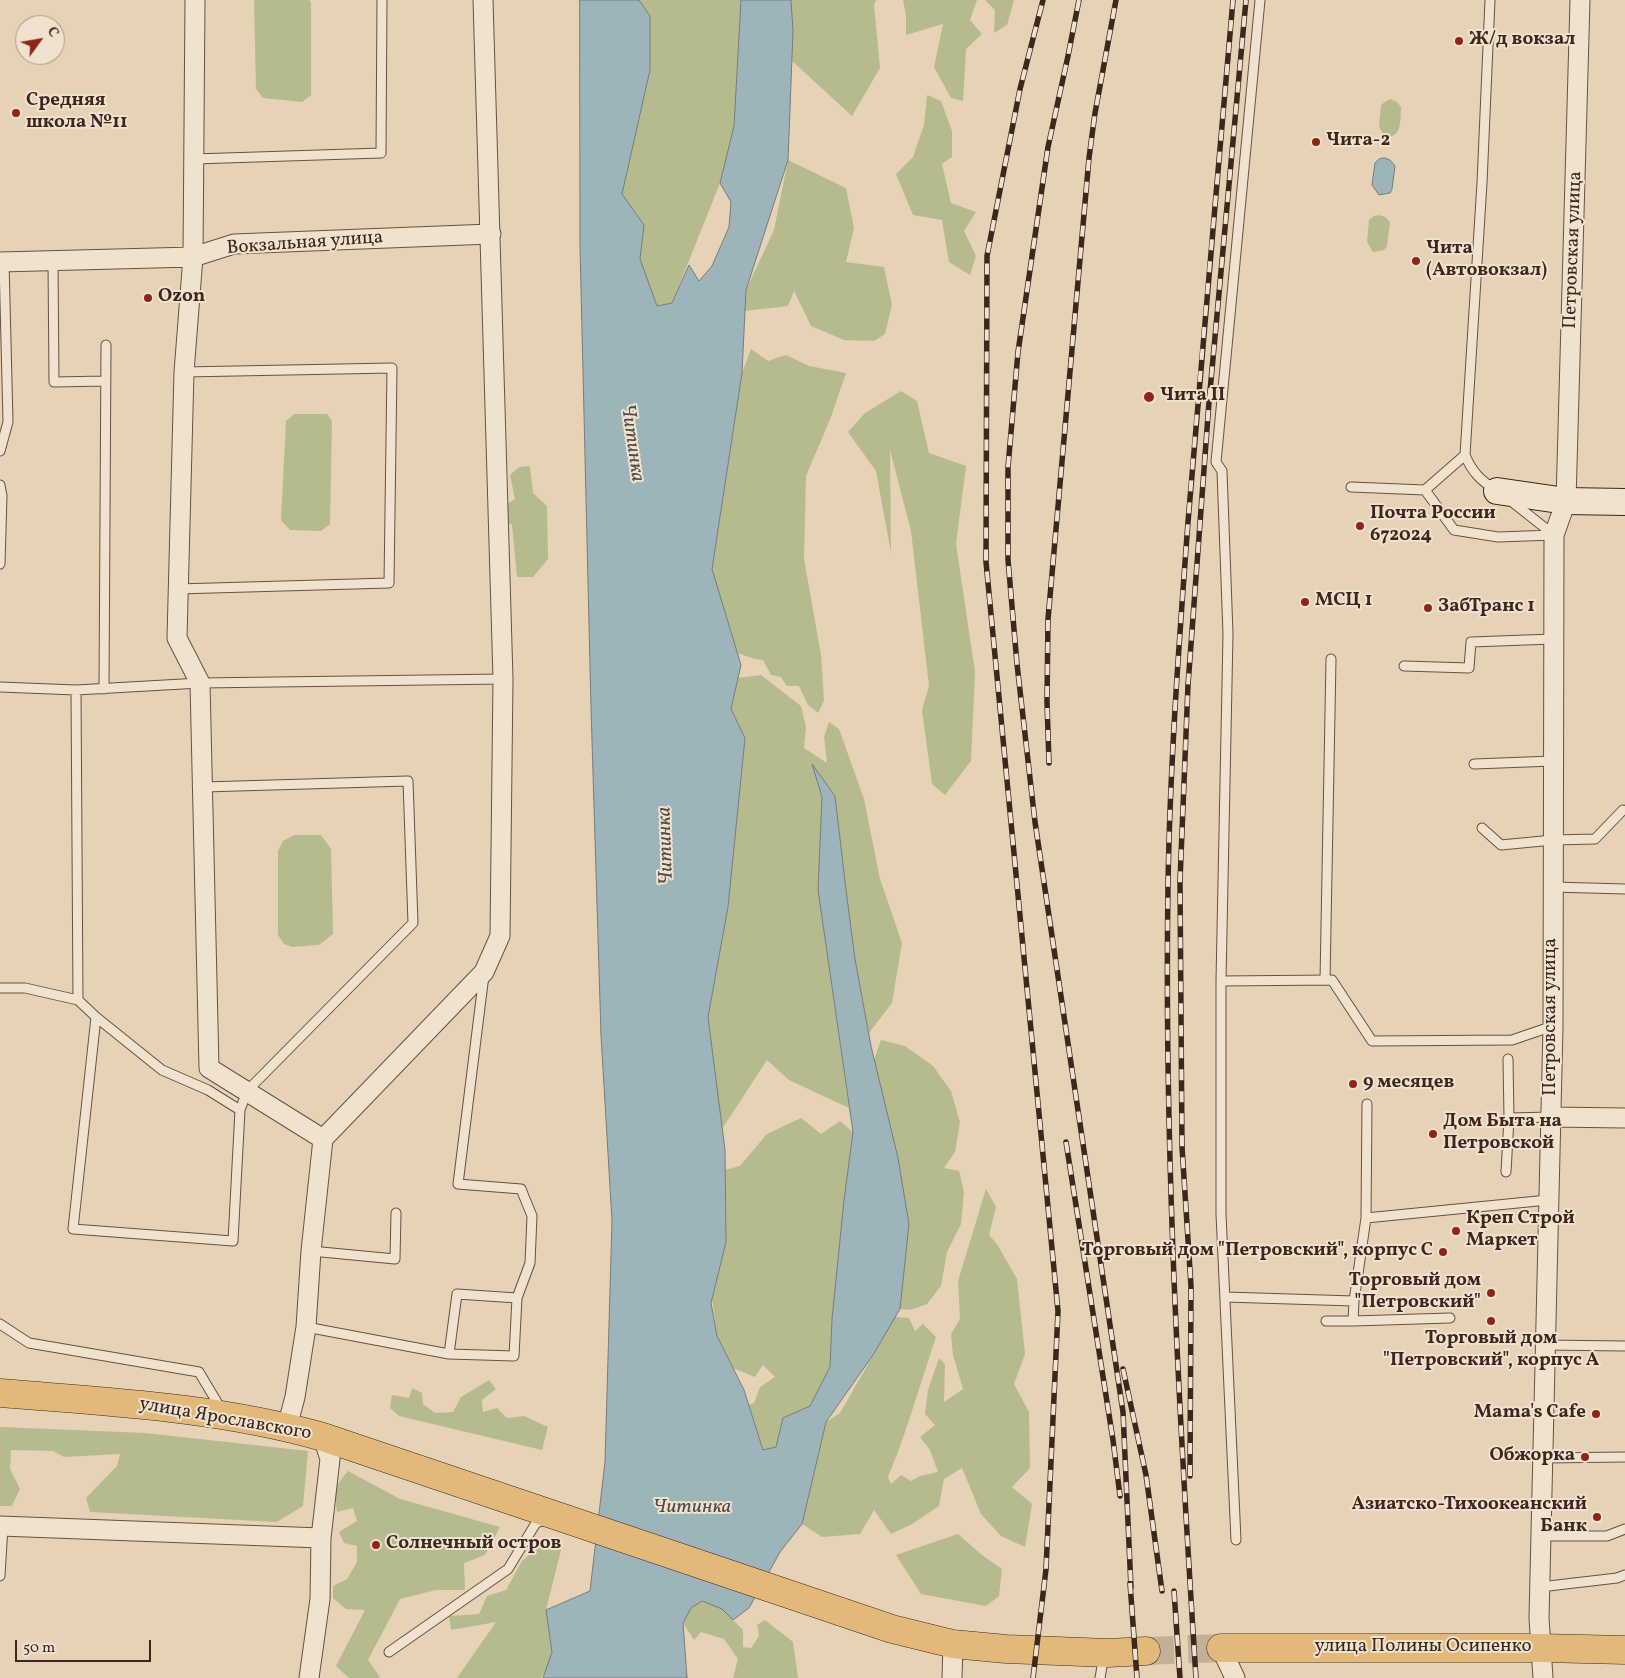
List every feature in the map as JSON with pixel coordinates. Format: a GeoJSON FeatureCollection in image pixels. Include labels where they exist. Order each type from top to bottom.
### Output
{"type":"FeatureCollection","features":[{"type":"Feature","properties":{"kind":"main road","name":"улица Ярославского"},"geometry":{"type":"LineString","coordinates":[[0,1393],[160,1406],[287,1427],[323,1437],[892,1629],[953,1644],[1006,1649],[1104,1666],[1146,1652]]}},
{"type":"Feature","properties":{"kind":"main road","name":"улица Полины Осипенко"},"geometry":{"type":"LineString","coordinates":[[1220,1648],[1542,1648],[1625,1650]]}},
{"type":"Feature","properties":{"kind":"street"},"geometry":{"type":"LineString","coordinates":[[195,0],[193,257],[184,372],[176,638],[200,683],[204,787],[209,1068],[323,1139]]}},
{"type":"Feature","properties":{"kind":"street"},"geometry":{"type":"LineString","coordinates":[[287,1427],[295,1397],[306,1327],[311,1251],[323,1139],[484,972],[500,936],[503,679],[483,0]]}},
{"type":"Feature","properties":{"kind":"street","name":"Петровская улица"},"geometry":{"type":"LineString","coordinates":[[1543,1678],[1539,1618],[1553,1026],[1554,535],[1566,501],[1580,0]]}},
{"type":"Feature","properties":{"kind":"street","name":"Вокзальная улица"},"geometry":{"type":"LineString","coordinates":[[2,262],[193,257],[234,244],[491,234]]}},
{"type":"Feature","properties":{"kind":"street"},"geometry":{"type":"LineString","coordinates":[[1497,490],[1566,501],[1625,502]]}},
{"type":"Feature","properties":{"kind":"street"},"geometry":{"type":"LineString","coordinates":[[1551,1117],[1625,1118]]}},
{"type":"Feature","properties":{"kind":"street"},"geometry":{"type":"LineString","coordinates":[[309,1678],[320,1599],[321,1538],[330,1459],[323,1437]]}},
{"type":"Feature","properties":{"kind":"street"},"geometry":{"type":"LineString","coordinates":[[2,1526],[321,1538]]}},
{"type":"Feature","properties":{"kind":"street"},"geometry":{"type":"LineString","coordinates":[[952,1678],[953,1644]]}},
{"type":"Feature","properties":{"kind":"street"},"geometry":{"type":"LineString","coordinates":[[1220,1648],[1235,1678]]}},
{"type":"Feature","properties":{"kind":"lane"},"geometry":{"type":"LineString","coordinates":[[194,159],[381,153],[382,0]]}},
{"type":"Feature","properties":{"kind":"lane"},"geometry":{"type":"LineString","coordinates":[[1236,1540],[1221,1214],[1220,981],[1228,634],[1222,471],[1216,462],[1260,0]]}},
{"type":"Feature","properties":{"kind":"lane"},"geometry":{"type":"LineString","coordinates":[[1490,0],[1481,202],[1465,455],[1471,470],[1483,483],[1497,490],[1554,535]]}},
{"type":"Feature","properties":{"kind":"lane"},"geometry":{"type":"LineString","coordinates":[[53,261],[54,382],[106,380]]}},
{"type":"Feature","properties":{"kind":"lane"},"geometry":{"type":"LineString","coordinates":[[0,451],[8,422],[2,262]]}},
{"type":"Feature","properties":{"kind":"lane"},"geometry":{"type":"LineString","coordinates":[[104,689],[106,344]]}},
{"type":"Feature","properties":{"kind":"lane"},"geometry":{"type":"LineString","coordinates":[[177,589],[388,583],[392,368],[184,372]]}},
{"type":"Feature","properties":{"kind":"lane"},"geometry":{"type":"LineString","coordinates":[[1351,487],[1425,490],[1465,455]]}},
{"type":"Feature","properties":{"kind":"lane"},"geometry":{"type":"LineString","coordinates":[[0,485],[2,496],[0,564]]}},
{"type":"Feature","properties":{"kind":"lane"},"geometry":{"type":"LineString","coordinates":[[1425,490],[1454,530],[1498,537],[1554,535]]}},
{"type":"Feature","properties":{"kind":"lane"},"geometry":{"type":"LineString","coordinates":[[1404,666],[1469,668],[1471,642],[1553,639]]}},
{"type":"Feature","properties":{"kind":"lane"},"geometry":{"type":"LineString","coordinates":[[1325,980],[1330,659]]}},
{"type":"Feature","properties":{"kind":"lane"},"geometry":{"type":"LineString","coordinates":[[0,687],[76,690],[200,683],[503,679]]}},
{"type":"Feature","properties":{"kind":"lane"},"geometry":{"type":"LineString","coordinates":[[76,690],[78,1000]]}},
{"type":"Feature","properties":{"kind":"lane"},"geometry":{"type":"LineString","coordinates":[[1474,764],[1553,761]]}},
{"type":"Feature","properties":{"kind":"lane"},"geometry":{"type":"LineString","coordinates":[[96,1017],[73,1229],[234,1241],[240,1110],[247,1091],[413,923],[408,781],[204,787]]}},
{"type":"Feature","properties":{"kind":"lane"},"geometry":{"type":"LineString","coordinates":[[1482,828],[1501,845],[1553,840],[1595,839],[1623,810]]}},
{"type":"Feature","properties":{"kind":"lane"},"geometry":{"type":"LineString","coordinates":[[1553,887],[1625,889]]}},
{"type":"Feature","properties":{"kind":"lane"},"geometry":{"type":"LineString","coordinates":[[306,1327],[449,1354],[514,1356],[517,1298],[530,1263],[532,1216],[521,1189],[458,1184],[484,972]]}},
{"type":"Feature","properties":{"kind":"lane"},"geometry":{"type":"LineString","coordinates":[[1220,981],[1332,980],[1372,1041],[1512,1040],[1553,1026]]}},
{"type":"Feature","properties":{"kind":"lane"},"geometry":{"type":"LineString","coordinates":[[0,988],[25,988],[78,1000],[96,1017],[162,1070],[208,1090],[240,1110]]}},
{"type":"Feature","properties":{"kind":"lane"},"geometry":{"type":"LineString","coordinates":[[1506,1172],[1509,1118],[1508,1059]]}},
{"type":"Feature","properties":{"kind":"lane"},"geometry":{"type":"LineString","coordinates":[[1353,1321],[1366,1218],[1367,1104]]}},
{"type":"Feature","properties":{"kind":"lane"},"geometry":{"type":"LineString","coordinates":[[1509,1118],[1551,1117]]}},
{"type":"Feature","properties":{"kind":"lane"},"geometry":{"type":"LineString","coordinates":[[1366,1218],[1548,1200]]}},
{"type":"Feature","properties":{"kind":"lane"},"geometry":{"type":"LineString","coordinates":[[311,1251],[395,1259],[396,1213]]}},
{"type":"Feature","properties":{"kind":"lane"},"geometry":{"type":"LineString","coordinates":[[449,1354],[457,1294],[517,1298]]}},
{"type":"Feature","properties":{"kind":"lane"},"geometry":{"type":"LineString","coordinates":[[1225,1297],[1354,1302]]}},
{"type":"Feature","properties":{"kind":"lane"},"geometry":{"type":"LineString","coordinates":[[1326,1321],[1450,1318]]}},
{"type":"Feature","properties":{"kind":"lane"},"geometry":{"type":"LineString","coordinates":[[0,1324],[29,1343],[199,1372],[224,1416]]}},
{"type":"Feature","properties":{"kind":"lane"},"geometry":{"type":"LineString","coordinates":[[1545,1345],[1625,1346]]}},
{"type":"Feature","properties":{"kind":"lane"},"geometry":{"type":"LineString","coordinates":[[1542,1458],[1625,1457]]}},
{"type":"Feature","properties":{"kind":"lane"},"geometry":{"type":"LineString","coordinates":[[389,1652],[508,1569],[536,1523],[557,1516]]}},
{"type":"Feature","properties":{"kind":"lane"},"geometry":{"type":"LineString","coordinates":[[0,1576],[2,1526]]}},
{"type":"Feature","properties":{"kind":"lane"},"geometry":{"type":"LineString","coordinates":[[1541,1536],[1607,1536],[1625,1530]]}},
{"type":"Feature","properties":{"kind":"lane"},"geometry":{"type":"LineString","coordinates":[[1540,1587],[1617,1578],[1625,1575]]}},
{"type":"Feature","properties":{"kind":"green space"},"geometry":{"type":"Polygon","coordinates":[[[254,0],[309,0],[311,2],[311,95],[302,102],[263,98],[256,89],[254,0]]]}},
{"type":"Feature","properties":{"kind":"green space"},"geometry":{"type":"Polygon","coordinates":[[[639,0],[741,0],[734,126],[720,183],[672,303],[657,306],[640,259],[644,225],[622,194],[650,70],[650,16],[639,0]]]}},
{"type":"Feature","properties":{"kind":"green space"},"geometry":{"type":"Polygon","coordinates":[[[791,0],[876,0],[874,5],[880,68],[852,116],[792,61],[791,0]]]}},
{"type":"Feature","properties":{"kind":"green space"},"geometry":{"type":"Polygon","coordinates":[[[903,0],[977,0],[970,20],[982,34],[966,49],[963,101],[951,98],[934,67],[943,24],[906,35],[906,15],[903,0]]]}},
{"type":"Feature","properties":{"kind":"green space"},"geometry":{"type":"Polygon","coordinates":[[[985,0],[1014,0],[1007,25],[994,33],[995,10],[985,0]]]}},
{"type":"Feature","properties":{"kind":"green space"},"geometry":{"type":"Polygon","coordinates":[[[927,95],[941,101],[952,131],[952,157],[942,164],[951,203],[976,212],[964,231],[976,256],[970,275],[949,262],[942,220],[913,215],[896,174],[913,157],[924,125],[927,95]]]}},
{"type":"Feature","properties":{"kind":"green space"},"geometry":{"type":"Polygon","coordinates":[[[1391,99],[1401,107],[1400,122],[1395,135],[1385,137],[1379,127],[1381,105],[1391,99]]]}},
{"type":"Feature","properties":{"kind":"green space"},"geometry":{"type":"Polygon","coordinates":[[[788,160],[846,188],[854,228],[846,262],[884,267],[892,305],[885,334],[874,341],[844,340],[811,326],[794,291],[788,306],[745,311],[746,290],[774,230],[788,160]]]}},
{"type":"Feature","properties":{"kind":"green space"},"geometry":{"type":"Polygon","coordinates":[[[1379,215],[1385,217],[1390,222],[1387,246],[1384,250],[1373,252],[1367,242],[1369,220],[1379,215]]]}},
{"type":"Feature","properties":{"kind":"green space"},"geometry":{"type":"Polygon","coordinates":[[[751,349],[768,361],[786,355],[809,366],[846,373],[831,417],[806,476],[804,559],[821,655],[824,701],[818,713],[808,705],[799,686],[787,686],[781,677],[771,675],[763,660],[737,653],[712,569],[742,373],[751,349]]]}},
{"type":"Feature","properties":{"kind":"green space"},"geometry":{"type":"Polygon","coordinates":[[[901,391],[917,401],[929,453],[966,466],[956,544],[975,672],[971,761],[945,795],[932,784],[922,710],[929,686],[911,531],[890,450],[891,553],[876,471],[848,432],[865,413],[901,391]]]}},
{"type":"Feature","properties":{"kind":"green space"},"geometry":{"type":"Polygon","coordinates":[[[294,414],[327,414],[332,421],[330,524],[321,531],[290,530],[281,520],[286,421],[294,414]]]}},
{"type":"Feature","properties":{"kind":"green space"},"geometry":{"type":"Polygon","coordinates":[[[530,466],[533,493],[547,506],[548,559],[533,577],[517,577],[512,525],[505,520],[505,505],[515,499],[510,475],[519,467],[530,466]]]}},
{"type":"Feature","properties":{"kind":"green space"},"geometry":{"type":"Polygon","coordinates":[[[761,675],[801,706],[806,727],[804,748],[827,763],[824,737],[829,722],[839,729],[864,799],[880,879],[902,943],[892,1003],[869,1033],[855,959],[835,796],[813,767],[822,797],[818,890],[849,1108],[789,1080],[767,1060],[722,1129],[708,1017],[728,907],[745,738],[731,709],[738,678],[761,675]]]}},
{"type":"Feature","properties":{"kind":"green space"},"geometry":{"type":"Polygon","coordinates":[[[294,835],[321,835],[331,849],[333,934],[319,945],[292,947],[284,944],[278,935],[278,851],[283,841],[294,835]]]}},
{"type":"Feature","properties":{"kind":"green space"},"geometry":{"type":"Polygon","coordinates":[[[881,1040],[905,1046],[933,1066],[951,1091],[960,1122],[955,1152],[944,1168],[959,1171],[964,1192],[961,1224],[947,1252],[941,1286],[927,1304],[910,1310],[900,1309],[909,1224],[897,1158],[874,1060],[881,1040]]]}},
{"type":"Feature","properties":{"kind":"green space"},"geometry":{"type":"Polygon","coordinates":[[[801,1118],[821,1134],[840,1121],[853,1132],[832,1319],[830,1367],[810,1406],[783,1418],[776,1447],[763,1450],[749,1405],[754,1403],[760,1387],[775,1377],[763,1365],[755,1377],[733,1368],[717,1336],[712,1298],[726,1242],[725,1170],[740,1166],[767,1134],[801,1118]]]}},
{"type":"Feature","properties":{"kind":"green space"},"geometry":{"type":"Polygon","coordinates":[[[986,1189],[996,1207],[989,1235],[997,1244],[1017,1279],[1025,1354],[1014,1384],[1029,1412],[1030,1468],[1012,1487],[1032,1504],[1025,1547],[1001,1536],[981,1514],[962,1468],[944,1479],[939,1506],[912,1524],[891,1534],[874,1510],[860,1534],[822,1537],[802,1524],[826,1422],[840,1413],[895,1317],[909,1318],[915,1331],[923,1324],[936,1337],[888,1477],[891,1484],[901,1475],[911,1481],[920,1476],[938,1472],[930,1450],[920,1437],[935,1425],[925,1414],[928,1390],[939,1358],[945,1364],[944,1402],[963,1389],[953,1355],[951,1334],[960,1319],[958,1281],[986,1189]]]}},
{"type":"Feature","properties":{"kind":"green space"},"geometry":{"type":"Polygon","coordinates":[[[489,1380],[496,1389],[482,1400],[483,1412],[497,1408],[507,1418],[524,1416],[548,1427],[542,1450],[399,1416],[390,1408],[392,1395],[409,1398],[412,1388],[422,1393],[423,1404],[435,1413],[453,1412],[461,1397],[489,1380]]]}},
{"type":"Feature","properties":{"kind":"green space"},"geometry":{"type":"Polygon","coordinates":[[[0,1427],[145,1433],[308,1451],[303,1506],[277,1522],[90,1512],[86,1498],[117,1466],[120,1454],[64,1457],[53,1451],[11,1450],[10,1469],[20,1489],[12,1506],[0,1506],[0,1427]]]}},
{"type":"Feature","properties":{"kind":"green space"},"geometry":{"type":"Polygon","coordinates":[[[348,1471],[400,1499],[500,1527],[485,1555],[464,1563],[465,1590],[436,1590],[400,1599],[368,1660],[379,1678],[349,1678],[336,1666],[365,1610],[346,1609],[333,1598],[333,1586],[347,1579],[357,1562],[357,1546],[344,1543],[339,1532],[357,1521],[353,1508],[337,1512],[334,1489],[348,1471]]]}},
{"type":"Feature","properties":{"kind":"green space"},"geometry":{"type":"Polygon","coordinates":[[[958,1534],[1002,1569],[999,1596],[986,1606],[921,1594],[896,1555],[958,1534]]]}},
{"type":"Feature","properties":{"kind":"green space"},"geometry":{"type":"Polygon","coordinates":[[[547,1539],[561,1550],[546,1610],[553,1659],[541,1678],[457,1678],[496,1622],[451,1630],[449,1616],[479,1614],[487,1596],[506,1590],[522,1561],[547,1539]]]}},
{"type":"Feature","properties":{"kind":"green space"},"geometry":{"type":"Polygon","coordinates":[[[702,1601],[722,1609],[743,1630],[743,1647],[751,1648],[759,1636],[757,1625],[765,1620],[793,1642],[798,1678],[733,1678],[738,1659],[724,1639],[701,1632],[694,1640],[683,1623],[691,1608],[702,1601]]]}},
{"type":"Feature","properties":{"kind":"water","name":"Читинка"},"geometry":{"type":"Polygon","coordinates":[[[580,0],[639,0],[650,16],[650,70],[622,194],[644,225],[640,259],[657,306],[672,303],[689,265],[699,281],[712,266],[729,227],[731,202],[720,183],[734,126],[741,0],[791,0],[793,31],[788,160],[746,290],[742,373],[712,569],[741,665],[731,709],[745,738],[728,907],[708,1017],[725,1150],[726,1242],[711,1303],[717,1336],[744,1390],[763,1450],[776,1447],[783,1418],[810,1406],[830,1367],[832,1319],[853,1132],[818,890],[822,797],[812,764],[835,796],[855,959],[871,1046],[898,1158],[909,1224],[900,1309],[873,1355],[826,1422],[802,1524],[780,1552],[749,1608],[733,1620],[722,1609],[702,1601],[691,1608],[683,1623],[687,1678],[543,1678],[552,1652],[546,1610],[590,1591],[605,1462],[612,1221],[601,1035],[591,708],[580,246],[580,0]]]}},
{"type":"Feature","properties":{"kind":"water"},"geometry":{"type":"Polygon","coordinates":[[[1385,158],[1390,160],[1395,166],[1392,189],[1390,193],[1379,195],[1372,185],[1375,163],[1379,159],[1385,158]]]}},
{"type":"Feature","properties":{"kind":"tunnel"},"geometry":{"type":"LineString","coordinates":[[1146,1651],[1221,1648]]}},
{"type":"Feature","properties":{"kind":"railway"},"geometry":{"type":"LineString","coordinates":[[1033,1678],[1046,1569],[1058,1311],[986,562],[987,256],[1020,89],[1043,0]]}},
{"type":"Feature","properties":{"kind":"railway"},"geometry":{"type":"LineString","coordinates":[[1079,0],[1048,147],[1018,352],[1008,467],[1008,560],[1017,664],[1035,822],[1123,1412],[1131,1588]]}},
{"type":"Feature","properties":{"kind":"railway"},"geometry":{"type":"LineString","coordinates":[[1049,763],[1047,702],[1048,619],[1089,158],[1095,113],[1116,0]]}},
{"type":"Feature","properties":{"kind":"railway"},"geometry":{"type":"LineString","coordinates":[[1196,1678],[1174,1282],[1168,1083],[1169,839],[1178,658],[1233,0]]}},
{"type":"Feature","properties":{"kind":"railway"},"geometry":{"type":"LineString","coordinates":[[1190,1476],[1191,1286],[1182,1147],[1180,881],[1188,685],[1209,402],[1246,0]]}},
{"type":"Feature","properties":{"kind":"railway"},"geometry":{"type":"LineString","coordinates":[[1066,1142],[1113,1440],[1120,1496]]}},
{"type":"Feature","properties":{"kind":"railway"},"geometry":{"type":"LineString","coordinates":[[1123,1369],[1146,1475],[1162,1591]]}},
{"type":"Feature","properties":{"kind":"railway"},"geometry":{"type":"LineString","coordinates":[[1130,1583],[1137,1678]]}},
{"type":"Feature","properties":{"kind":"railway"},"geometry":{"type":"LineString","coordinates":[[1174,1591],[1180,1678]]}},
{"type":"Feature","properties":{"kind":"place","name":"Ж/д вокзал"},"geometry":{"type":"Point","coordinates":[1459,41]}},
{"type":"Feature","properties":{"kind":"place","name":"Средняя школа №11"},"geometry":{"type":"Point","coordinates":[16,113]}},
{"type":"Feature","properties":{"kind":"place","name":"Чита-2"},"geometry":{"type":"Point","coordinates":[1316,142]}},
{"type":"Feature","properties":{"kind":"place","name":"Чита (Автовокзал)"},"geometry":{"type":"Point","coordinates":[1416,261]}},
{"type":"Feature","properties":{"kind":"place","name":"Ozon"},"geometry":{"type":"Point","coordinates":[148,298]}},
{"type":"Feature","properties":{"kind":"place","name":"Чита II"},"geometry":{"type":"Point","coordinates":[1149,397]}},
{"type":"Feature","properties":{"kind":"place","name":"Почта России 672024"},"geometry":{"type":"Point","coordinates":[1360,526]}},
{"type":"Feature","properties":{"kind":"place","name":"МСЦ 1"},"geometry":{"type":"Point","coordinates":[1305,602]}},
{"type":"Feature","properties":{"kind":"place","name":"ЗабТранс 1"},"geometry":{"type":"Point","coordinates":[1428,608]}},
{"type":"Feature","properties":{"kind":"place","name":"9 месяцев"},"geometry":{"type":"Point","coordinates":[1353,1084]}},
{"type":"Feature","properties":{"kind":"place","name":"Дом Быта на Петровской"},"geometry":{"type":"Point","coordinates":[1433,1134]}},
{"type":"Feature","properties":{"kind":"place","name":"Креп Строй Маркет"},"geometry":{"type":"Point","coordinates":[1456,1231]}},
{"type":"Feature","properties":{"kind":"place","name":"Торговый дом \"Петровский\", корпус С"},"geometry":{"type":"Point","coordinates":[1443,1252]}},
{"type":"Feature","properties":{"kind":"place","name":"Торговый дом \"Петровский\""},"geometry":{"type":"Point","coordinates":[1491,1293]}},
{"type":"Feature","properties":{"kind":"place","name":"Торговый дом \"Петровский\", корпус А"},"geometry":{"type":"Point","coordinates":[1491,1321]}},
{"type":"Feature","properties":{"kind":"place","name":"Mama's Cafe"},"geometry":{"type":"Point","coordinates":[1596,1414]}},
{"type":"Feature","properties":{"kind":"place","name":"Обжорка"},"geometry":{"type":"Point","coordinates":[1585,1457]}},
{"type":"Feature","properties":{"kind":"place","name":"Азиатско-Тихоокеанский Банк"},"geometry":{"type":"Point","coordinates":[1597,1517]}},
{"type":"Feature","properties":{"kind":"place","name":"Солнечный остров"},"geometry":{"type":"Point","coordinates":[376,1545]}}]}
